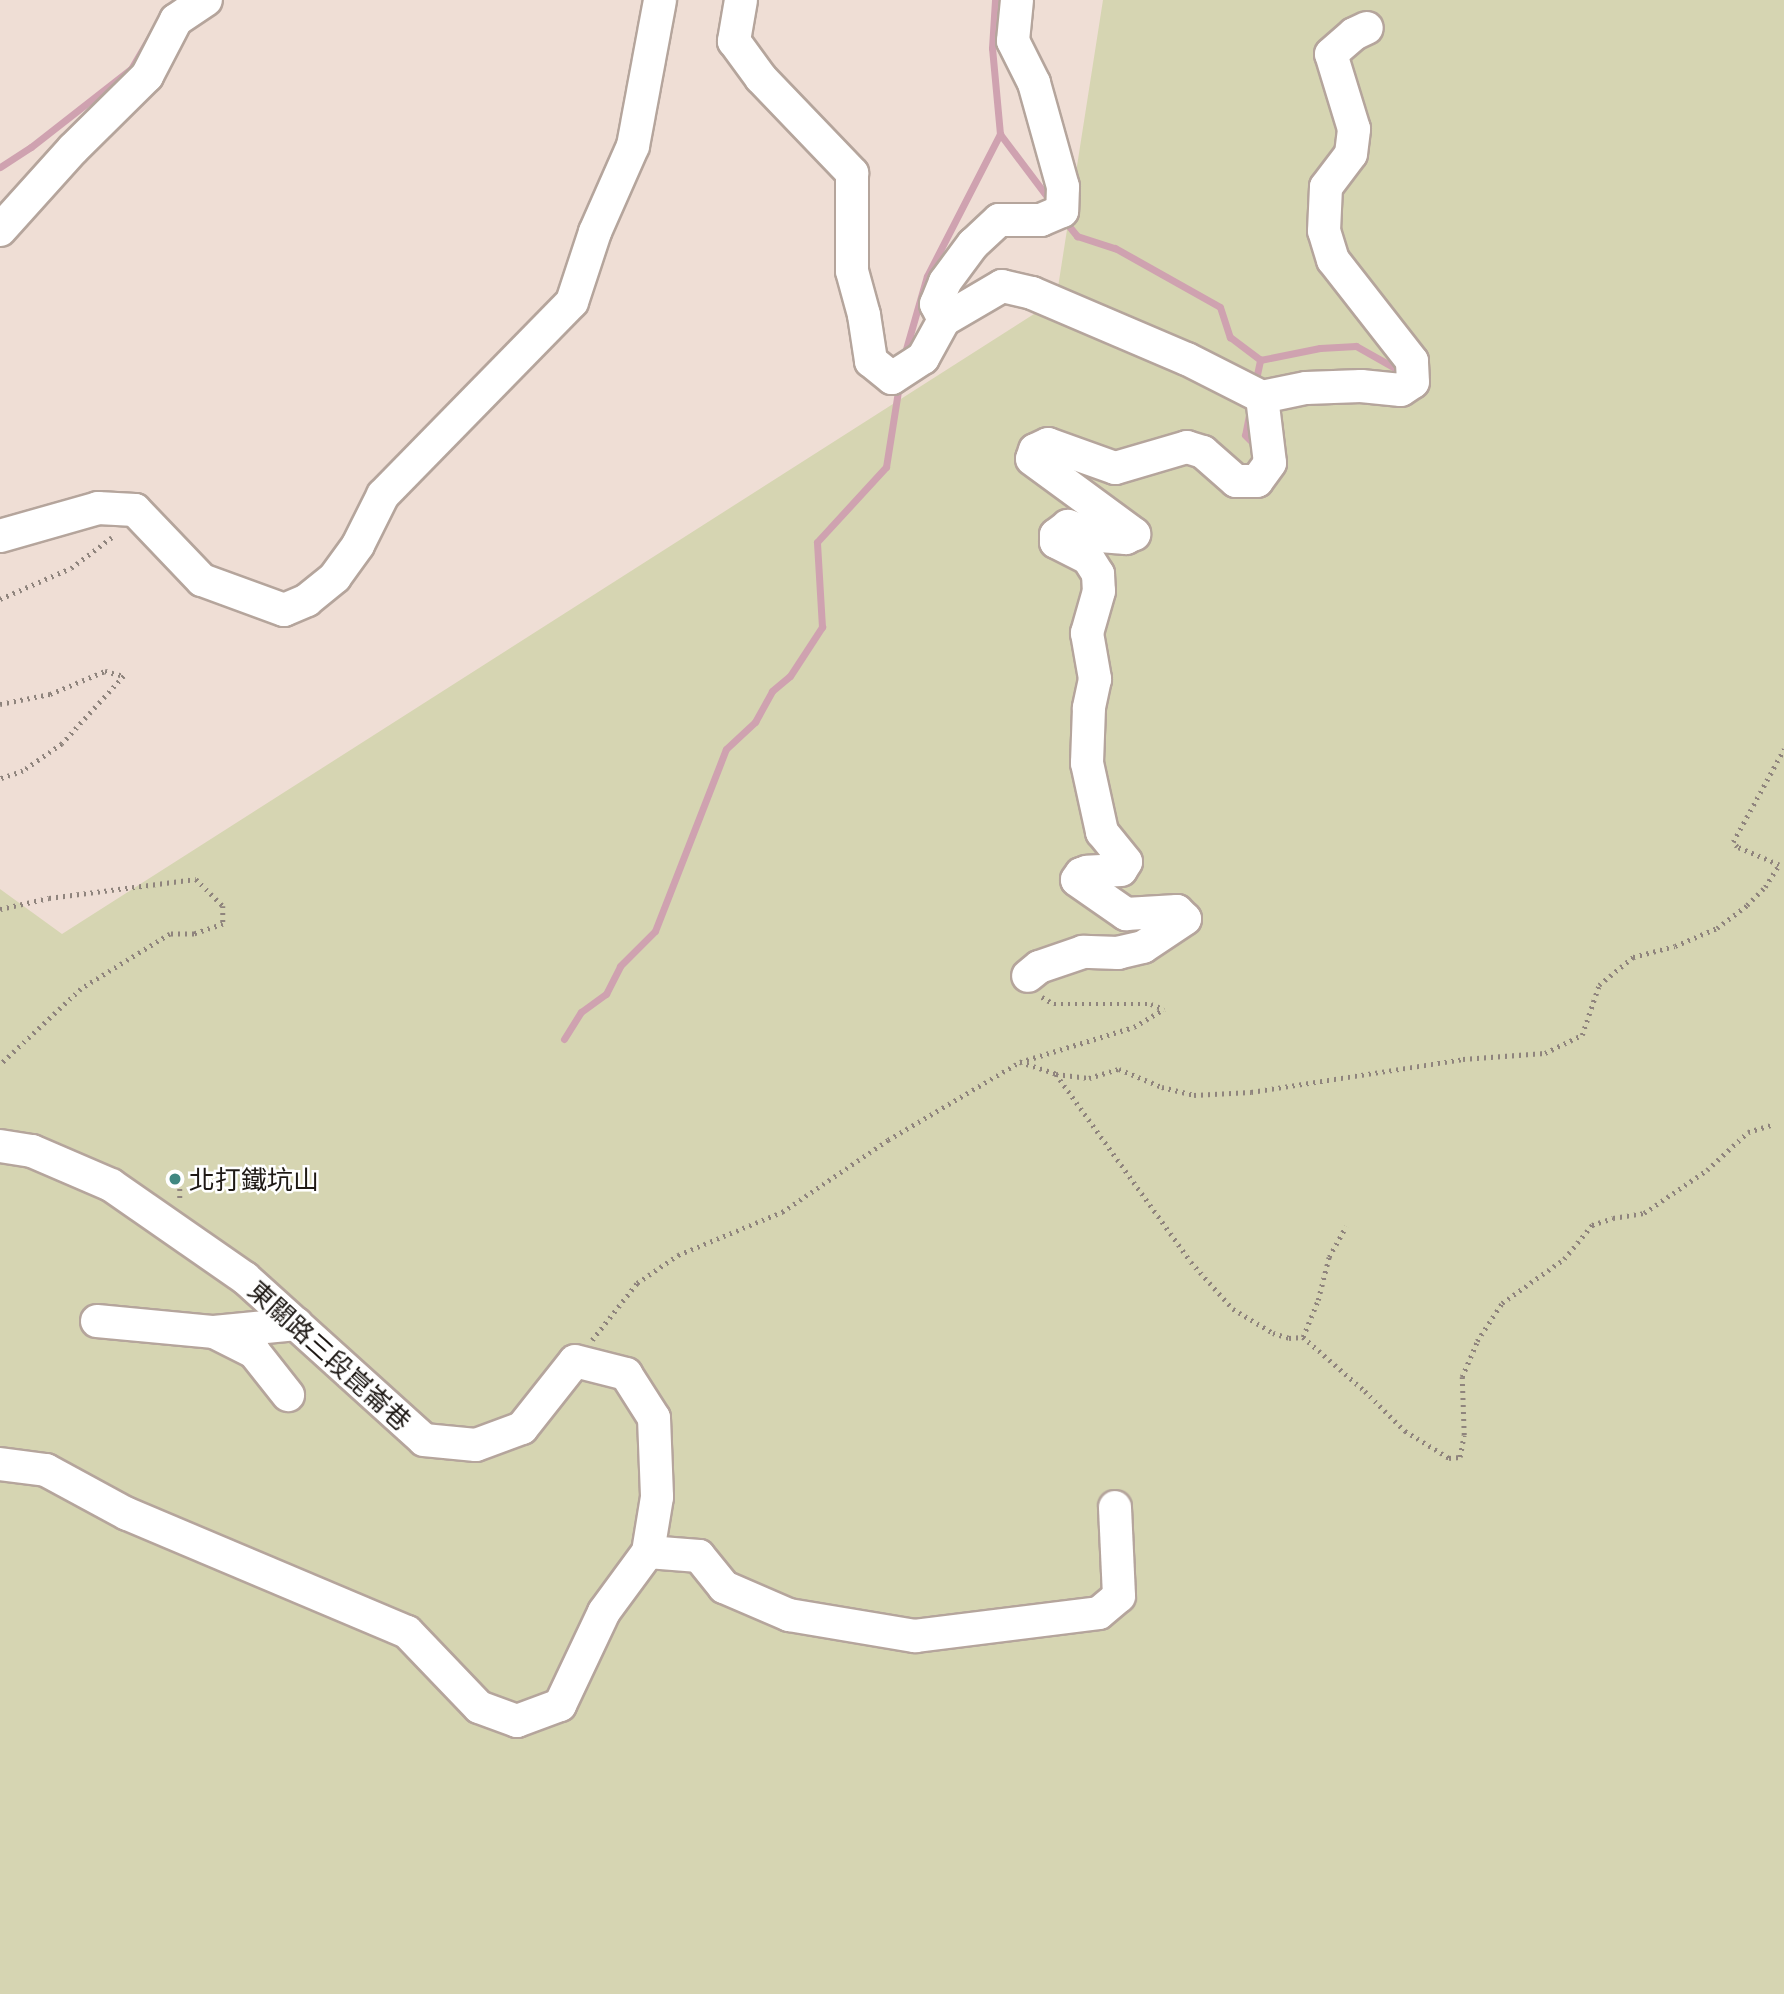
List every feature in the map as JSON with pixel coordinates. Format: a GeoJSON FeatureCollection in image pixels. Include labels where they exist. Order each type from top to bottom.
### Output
{"type":"FeatureCollection","features":[{"type":"Feature","properties":{"kind":"street"},"geometry":{"type":"LineString","coordinates":[[0,230],[73,149],[147,76],[176,20],[206,0]]}},
{"type":"Feature","properties":{"kind":"street"},"geometry":{"type":"LineString","coordinates":[[0,536],[98,508],[135,510],[202,580],[284,610],[307,600],[335,577],[358,545],[383,495],[572,302],[595,232],[633,146],[660,0]]}},
{"type":"Feature","properties":{"kind":"street"},"geometry":{"type":"LineString","coordinates":[[741,0],[734,41],[761,78],[852,173],[852,271],[864,315],[871,361],[892,379],[923,358],[944,320],[1002,286],[1032,293],[1187,359],[1262,397],[1306,388],[1361,386],[1401,390],[1413,382],[1412,361],[1333,260],[1324,231],[1326,187],[1350,154],[1354,129],[1331,54],[1353,34],[1367,28]]}},
{"type":"Feature","properties":{"kind":"street"},"geometry":{"type":"LineString","coordinates":[[944,320],[936,304],[945,282],[973,244],[999,220],[1041,220],[1062,211],[1063,187],[1034,83],[1013,41],[1017,0]]}},
{"type":"Feature","properties":{"kind":"street"},"geometry":{"type":"LineString","coordinates":[[1028,976],[1039,967],[1083,952],[1118,953],[1143,947],[1185,919],[1177,911],[1126,914],[1077,880],[1081,874],[1087,872],[1121,870],[1126,862],[1102,832],[1087,762],[1089,708],[1095,679],[1087,633],[1099,592],[1098,574],[1088,558],[1056,542],[1056,535],[1068,526],[1096,536],[1126,538],[1134,534],[1032,459],[1035,450],[1048,444],[1115,468],[1187,447],[1203,452],[1236,481],[1257,481],[1270,463],[1262,397]]}},
{"type":"Feature","properties":{"kind":"street","name":"東關路三段崑崙巷"},"geometry":{"type":"LineString","coordinates":[[0,1146],[32,1151],[111,1185],[246,1278],[424,1440],[476,1445],[522,1428],[576,1361]]}},
{"type":"Feature","properties":{"kind":"street"},"geometry":{"type":"LineString","coordinates":[[97,1321],[214,1332],[296,1324]]}},
{"type":"Feature","properties":{"kind":"street"},"geometry":{"type":"LineString","coordinates":[[214,1332],[254,1352],[288,1395]]}},
{"type":"Feature","properties":{"kind":"street"},"geometry":{"type":"LineString","coordinates":[[0,1464],[46,1470],[127,1514],[407,1632],[479,1707],[517,1721],[560,1705],[604,1612],[648,1552],[657,1497],[654,1418],[626,1374],[576,1361]]}},
{"type":"Feature","properties":{"kind":"street"},"geometry":{"type":"LineString","coordinates":[[648,1552],[699,1556],[724,1587],[789,1615],[915,1636],[1099,1613],[1119,1596],[1115,1507]]}},
{"type":"Feature","properties":{"kind":"path"},"geometry":{"type":"LineString","coordinates":[[0,598],[71,568],[113,536],[135,510]]}},
{"type":"Feature","properties":{"kind":"path"},"geometry":{"type":"LineString","coordinates":[[0,705],[50,694],[105,670],[124,676],[62,744],[23,771],[0,779]]}},
{"type":"Feature","properties":{"kind":"path"},"geometry":{"type":"LineString","coordinates":[[1020,1062],[1056,1074],[1089,1078],[1119,1069],[1163,1087],[1194,1095],[1276,1088],[1462,1059],[1545,1053],[1582,1035],[1599,985],[1633,957],[1675,946],[1717,928],[1747,905],[1779,865],[1737,848],[1733,842],[1784,749]]}},
{"type":"Feature","properties":{"kind":"path"},"geometry":{"type":"LineString","coordinates":[[0,909],[49,898],[196,879],[223,906],[223,925],[194,934],[170,934],[81,989],[0,1065]]}},
{"type":"Feature","properties":{"kind":"path"},"geometry":{"type":"LineString","coordinates":[[576,1361],[637,1283],[678,1255],[782,1212],[888,1140],[1020,1062],[1134,1027],[1164,1009],[1151,1004],[1054,1004],[1042,997],[1028,976]]}},
{"type":"Feature","properties":{"kind":"path"},"geometry":{"type":"LineString","coordinates":[[1056,1074],[1191,1262],[1233,1309],[1273,1334],[1289,1338],[1303,1337],[1365,1391],[1405,1431],[1449,1458],[1460,1457],[1464,1435],[1462,1377],[1477,1341],[1502,1303],[1564,1259],[1592,1225],[1613,1217],[1644,1213],[1707,1170],[1748,1132],[1774,1124]]}},
{"type":"Feature","properties":{"kind":"path"},"geometry":{"type":"LineString","coordinates":[[1303,1337],[1318,1300],[1329,1257],[1346,1226]]}},
{"type":"Feature","properties":{"kind":"green space"},"geometry":{"type":"Polygon","coordinates":[[[1103,0],[1784,0],[1784,1994],[0,1994],[0,889],[62,934],[1056,300],[1103,0]]]}},
{"type":"Feature","properties":{"kind":"waterway"},"geometry":{"type":"LineString","coordinates":[[163,13],[177,0]]}},
{"type":"Feature","properties":{"kind":"waterway"},"geometry":{"type":"LineString","coordinates":[[904,356],[927,276],[1000,134],[992,48],[995,0]]}},
{"type":"Feature","properties":{"kind":"waterway"},"geometry":{"type":"LineString","coordinates":[[0,167],[31,147],[131,69],[152,33]]}},
{"type":"Feature","properties":{"kind":"waterway"},"geometry":{"type":"LineString","coordinates":[[1000,134],[1051,202]]}},
{"type":"Feature","properties":{"kind":"waterway"},"geometry":{"type":"LineString","coordinates":[[1064,220],[1077,236],[1115,248],[1220,307],[1230,337],[1260,360],[1320,348],[1356,346],[1395,368]]}},
{"type":"Feature","properties":{"kind":"waterway"},"geometry":{"type":"LineString","coordinates":[[1255,384],[1260,360]]}},
{"type":"Feature","properties":{"kind":"waterway"},"geometry":{"type":"LineString","coordinates":[[564,1039],[581,1012],[606,994],[620,966],[655,931],[726,749],[755,722],[772,691],[790,676],[822,627],[817,542],[886,467],[899,385]]}},
{"type":"Feature","properties":{"kind":"waterway"},"geometry":{"type":"LineString","coordinates":[[1250,410],[1245,435],[1258,448]]}},
{"type":"Feature","properties":{"kind":"place","name":"北打鐵坑山"},"geometry":{"type":"Point","coordinates":[175,1179]}}]}
